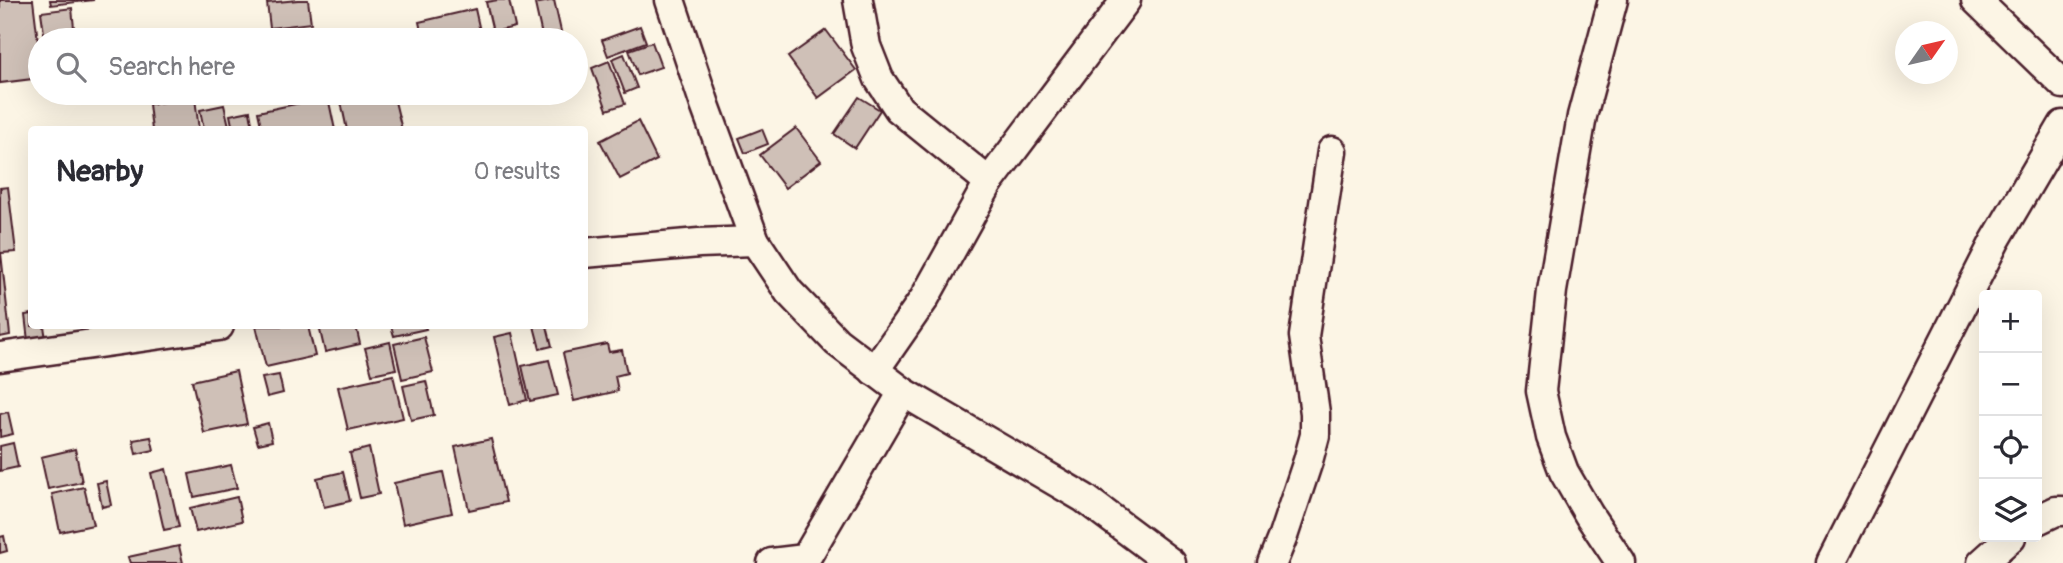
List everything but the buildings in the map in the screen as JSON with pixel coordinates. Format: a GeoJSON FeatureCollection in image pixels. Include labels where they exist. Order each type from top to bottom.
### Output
{"type":"FeatureCollection","features":[{"type":"Feature","properties":{"kind":"street"},"geometry":{"type":"LineString","coordinates":[[670,0],[755,241],[789,292],[837,342],[903,392],[1084,498],[1171,563]]}},
{"type":"Feature","properties":{"kind":"street"},"geometry":{"type":"LineString","coordinates":[[858,0],[866,46],[879,79],[899,109],[989,182]]}},
{"type":"Feature","properties":{"kind":"street"},"geometry":{"type":"LineString","coordinates":[[874,371],[924,299],[989,182],[1126,0]]}},
{"type":"Feature","properties":{"kind":"street"},"geometry":{"type":"LineString","coordinates":[[1613,0],[1582,116],[1552,291],[1541,391],[1551,437],[1564,472],[1621,563]]}},
{"type":"Feature","properties":{"kind":"street"},"geometry":{"type":"LineString","coordinates":[[1976,0],[2063,84]]}},
{"type":"Feature","properties":{"kind":"street"},"geometry":{"type":"LineString","coordinates":[[1831,563],[1996,241],[2063,125]]}},
{"type":"Feature","properties":{"kind":"street"},"geometry":{"type":"LineString","coordinates":[[1272,563],[1315,435],[1315,413],[1304,336],[1332,151]]}},
{"type":"Feature","properties":{"kind":"street"},"geometry":{"type":"LineString","coordinates":[[588,253],[755,241]]}},
{"type":"Feature","properties":{"kind":"street"},"geometry":{"type":"LineString","coordinates":[[0,356],[197,329]]}},
{"type":"Feature","properties":{"kind":"street"},"geometry":{"type":"LineString","coordinates":[[772,563],[804,561],[903,392]]}},
{"type":"Feature","properties":{"kind":"street"},"geometry":{"type":"LineString","coordinates":[[2042,518],[2056,511],[2063,511]]}},
{"type":"Feature","properties":{"kind":"street"},"geometry":{"type":"LineString","coordinates":[[1982,563],[2005,542]]}}]}
